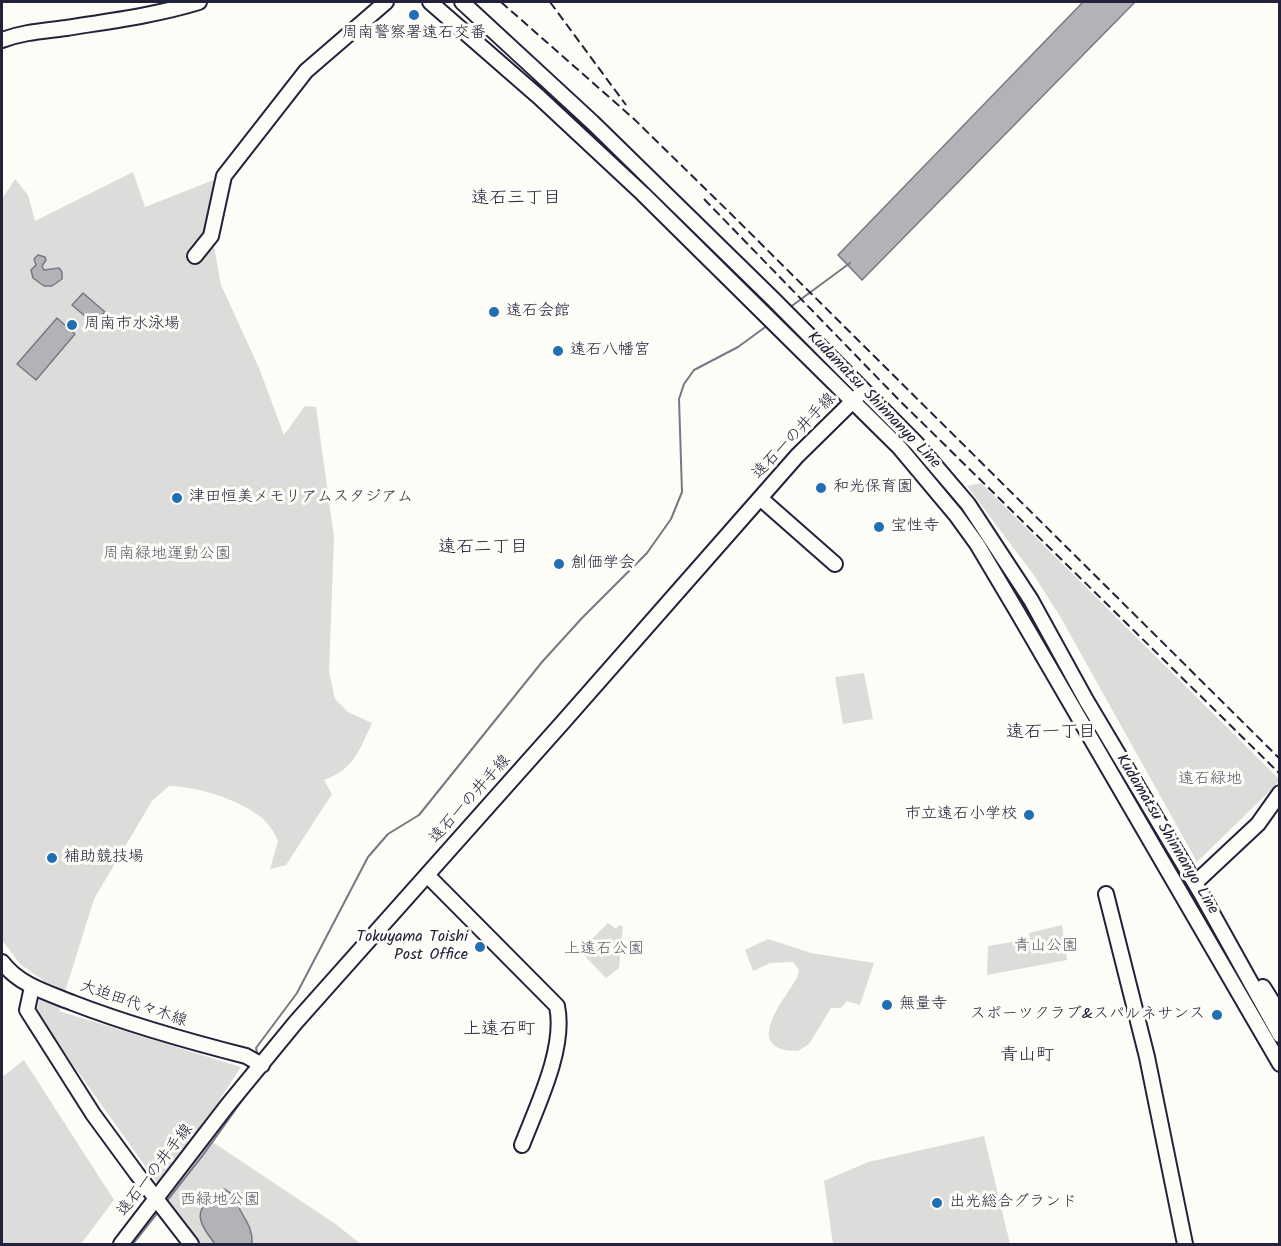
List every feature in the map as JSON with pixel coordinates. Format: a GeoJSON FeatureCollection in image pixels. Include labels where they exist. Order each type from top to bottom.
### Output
{"type":"FeatureCollection","features":[{"type":"Feature","properties":{"kind":"street"},"geometry":{"type":"LineString","coordinates":[[2,40],[21,33],[177,9],[200,2]]}},
{"type":"Feature","properties":{"kind":"street"},"geometry":{"type":"LineString","coordinates":[[195,256],[211,236],[224,176],[306,71],[386,2]]}},
{"type":"Feature","properties":{"kind":"street","name":"Kudamatsu Shinnanyo Line"},"geometry":{"type":"LineString","coordinates":[[430,2],[539,97],[643,194],[899,447],[950,507],[977,544],[1280,1064]]}},
{"type":"Feature","properties":{"kind":"street"},"geometry":{"type":"LineString","coordinates":[[443,2],[450,8],[467,34]]}},
{"type":"Feature","properties":{"kind":"street","name":"Kudamatsu Shinnanyo Line"},"geometry":{"type":"LineString","coordinates":[[462,2],[592,122],[784,311],[915,443],[947,479],[988,534],[1031,600],[1086,700],[1199,889],[1280,1035]]}},
{"type":"Feature","properties":{"kind":"street","name":"遠石一の井手線"},"geometry":{"type":"LineString","coordinates":[[121,1245],[226,1106],[296,1022],[797,456],[863,392]]}},
{"type":"Feature","properties":{"kind":"street"},"geometry":{"type":"LineString","coordinates":[[760,498],[835,564]]}},
{"type":"Feature","properties":{"kind":"street"},"geometry":{"type":"LineString","coordinates":[[1280,794],[1258,824],[1199,889],[1229,926],[1280,1014]]}},
{"type":"Feature","properties":{"kind":"street"},"geometry":{"type":"LineString","coordinates":[[427,876],[557,1006],[559,1025],[555,1050],[522,1145]]}},
{"type":"Feature","properties":{"kind":"street"},"geometry":{"type":"LineString","coordinates":[[1106,894],[1147,1057],[1185,1243]]}},
{"type":"Feature","properties":{"kind":"street","name":"大迫田代々木線"},"geometry":{"type":"LineString","coordinates":[[2,962],[7,969],[32,987],[121,1022],[246,1056],[262,1065]]}},
{"type":"Feature","properties":{"kind":"street"},"geometry":{"type":"LineString","coordinates":[[32,987],[27,1010],[93,1114],[191,1245]]}},
{"type":"Feature","properties":{"kind":"street"},"geometry":{"type":"LineString","coordinates":[[1252,1016],[1264,1030],[1280,1040]]}},
{"type":"Feature","properties":{"kind":"green space","name":"周南緑地運動公園"},"geometry":{"type":"Polygon","coordinates":[[[133,172],[145,207],[221,177],[213,241],[221,285],[259,368],[284,435],[305,406],[316,407],[334,537],[329,672],[335,699],[348,712],[372,723],[349,765],[324,780],[332,794],[286,865],[270,869],[278,841],[267,823],[253,811],[218,795],[192,788],[169,786],[152,801],[94,899],[59,1011],[241,1067],[158,1184],[36,1013],[44,981],[20,964],[2,940],[2,199],[15,179],[28,195],[35,221],[133,172]]]}},
{"type":"Feature","properties":{"kind":"green space","name":"遠石緑地"},"geometry":{"type":"Polygon","coordinates":[[[981,483],[1279,779],[1279,782],[1197,862],[1061,618],[1033,574],[967,486],[981,483]]]}},
{"type":"Feature","properties":{"kind":"green space"},"geometry":{"type":"Polygon","coordinates":[[[864,673],[873,719],[843,724],[835,677],[864,673]]]}},
{"type":"Feature","properties":{"kind":"green space","name":"上遠石公園"},"geometry":{"type":"Polygon","coordinates":[[[608,923],[616,929],[619,925],[623,926],[619,968],[606,978],[580,951],[608,923]]]}},
{"type":"Feature","properties":{"kind":"green space","name":"青山公園"},"geometry":{"type":"Polygon","coordinates":[[[1062,925],[1067,960],[987,975],[988,946],[1030,939],[1029,933],[1062,925]]]}},
{"type":"Feature","properties":{"kind":"green space"},"geometry":{"type":"Polygon","coordinates":[[[768,939],[811,953],[874,963],[860,1005],[847,1001],[841,1008],[831,1008],[809,1044],[798,1051],[781,1049],[772,1043],[769,1034],[776,1011],[797,978],[799,970],[793,962],[770,963],[753,971],[745,950],[768,939]]]}},
{"type":"Feature","properties":{"kind":"green space"},"geometry":{"type":"Polygon","coordinates":[[[24,1060],[114,1200],[81,1244],[2,1244],[2,1077],[24,1060]]]}},
{"type":"Feature","properties":{"kind":"green space","name":"出光総合グランド"},"geometry":{"type":"Polygon","coordinates":[[[984,1136],[1010,1244],[833,1244],[824,1181],[868,1162],[984,1136]]]}},
{"type":"Feature","properties":{"kind":"green space","name":"西緑地公園"},"geometry":{"type":"Polygon","coordinates":[[[211,1141],[334,1223],[361,1244],[197,1244],[163,1200],[211,1141]]]}},
{"type":"Feature","properties":{"kind":"shaded area"},"geometry":{"type":"Polygon","coordinates":[[[1083,2],[1135,2],[862,280],[838,255],[1083,2]]]}},
{"type":"Feature","properties":{"kind":"shaded area"},"geometry":{"type":"Polygon","coordinates":[[[38,255],[45,257],[46,260],[42,266],[44,270],[59,268],[62,272],[62,279],[52,286],[44,286],[33,278],[31,270],[36,265],[34,259],[38,255]]]}},
{"type":"Feature","properties":{"kind":"shaded area"},"geometry":{"type":"Polygon","coordinates":[[[83,293],[105,312],[94,324],[72,305],[83,293]]]}},
{"type":"Feature","properties":{"kind":"shaded area"},"geometry":{"type":"Polygon","coordinates":[[[57,318],[75,334],[36,380],[17,364],[57,318]]]}},
{"type":"Feature","properties":{"kind":"shaded area"},"geometry":{"type":"Polygon","coordinates":[[[224,1189],[235,1196],[251,1231],[252,1244],[215,1244],[203,1227],[200,1214],[202,1208],[224,1189]]]}},
{"type":"Feature","properties":{"kind":"waterway"},"geometry":{"type":"LineString","coordinates":[[789,308],[850,263]]}},
{"type":"Feature","properties":{"kind":"waterway"},"geometry":{"type":"LineString","coordinates":[[258,1057],[256,1048],[297,993],[368,857],[388,834],[419,815],[542,662],[647,553],[671,519],[682,492],[679,399],[684,384],[694,370],[738,347],[768,325]]}},
{"type":"Feature","properties":{"kind":"waterway"},"geometry":{"type":"LineString","coordinates":[[166,1202],[261,1074]]}},
{"type":"Feature","properties":{"kind":"waterway"},"geometry":{"type":"LineString","coordinates":[[133,1244],[159,1211]]}},
{"type":"Feature","properties":{"kind":"railway"},"geometry":{"type":"LineString","coordinates":[[501,2],[634,119],[1280,759]]}},
{"type":"Feature","properties":{"kind":"railway"},"geometry":{"type":"LineString","coordinates":[[550,2],[626,105]]}},
{"type":"Feature","properties":{"kind":"railway"},"geometry":{"type":"LineString","coordinates":[[704,199],[899,400],[1280,774]]}},
{"type":"Feature","properties":{"kind":"place","name":"周南警察署遠石交番"},"geometry":{"type":"Point","coordinates":[414,15]}},
{"type":"Feature","properties":{"kind":"place","name":"遠石会館"},"geometry":{"type":"Point","coordinates":[494,312]}},
{"type":"Feature","properties":{"kind":"place","name":"周南市水泳場"},"geometry":{"type":"Point","coordinates":[72,325]}},
{"type":"Feature","properties":{"kind":"place","name":"遠石八幡宮"},"geometry":{"type":"Point","coordinates":[558,351]}},
{"type":"Feature","properties":{"kind":"place","name":"和光保育園"},"geometry":{"type":"Point","coordinates":[821,488]}},
{"type":"Feature","properties":{"kind":"place","name":"津田恒美メモリアムスタジアム"},"geometry":{"type":"Point","coordinates":[177,498]}},
{"type":"Feature","properties":{"kind":"place","name":"宝性寺"},"geometry":{"type":"Point","coordinates":[879,527]}},
{"type":"Feature","properties":{"kind":"place","name":"創価学会"},"geometry":{"type":"Point","coordinates":[559,564]}},
{"type":"Feature","properties":{"kind":"place","name":"市立遠石小学校"},"geometry":{"type":"Point","coordinates":[1029,815]}},
{"type":"Feature","properties":{"kind":"place","name":"補助競技場"},"geometry":{"type":"Point","coordinates":[52,858]}},
{"type":"Feature","properties":{"kind":"place","name":"Tokuyama Toishi Post Office"},"geometry":{"type":"Point","coordinates":[480,947]}},
{"type":"Feature","properties":{"kind":"place","name":"無量寺"},"geometry":{"type":"Point","coordinates":[887,1005]}},
{"type":"Feature","properties":{"kind":"place","name":"スポーツクラブ&スパルネサンス"},"geometry":{"type":"Point","coordinates":[1217,1015]}},
{"type":"Feature","properties":{"kind":"place","name":"出光総合グランド"},"geometry":{"type":"Point","coordinates":[937,1203]}},
{"type":"Feature","properties":{"kind":"district","name":"遠石三丁目"},"geometry":{"type":"Point","coordinates":[516,200]}},
{"type":"Feature","properties":{"kind":"district","name":"遠石二丁目"},"geometry":{"type":"Point","coordinates":[483,549]}},
{"type":"Feature","properties":{"kind":"district","name":"遠石一丁目"},"geometry":{"type":"Point","coordinates":[1051,734]}},
{"type":"Feature","properties":{"kind":"district","name":"上遠石町"},"geometry":{"type":"Point","coordinates":[499,1031]}},
{"type":"Feature","properties":{"kind":"district","name":"青山町"},"geometry":{"type":"Point","coordinates":[1027,1057]}}]}
